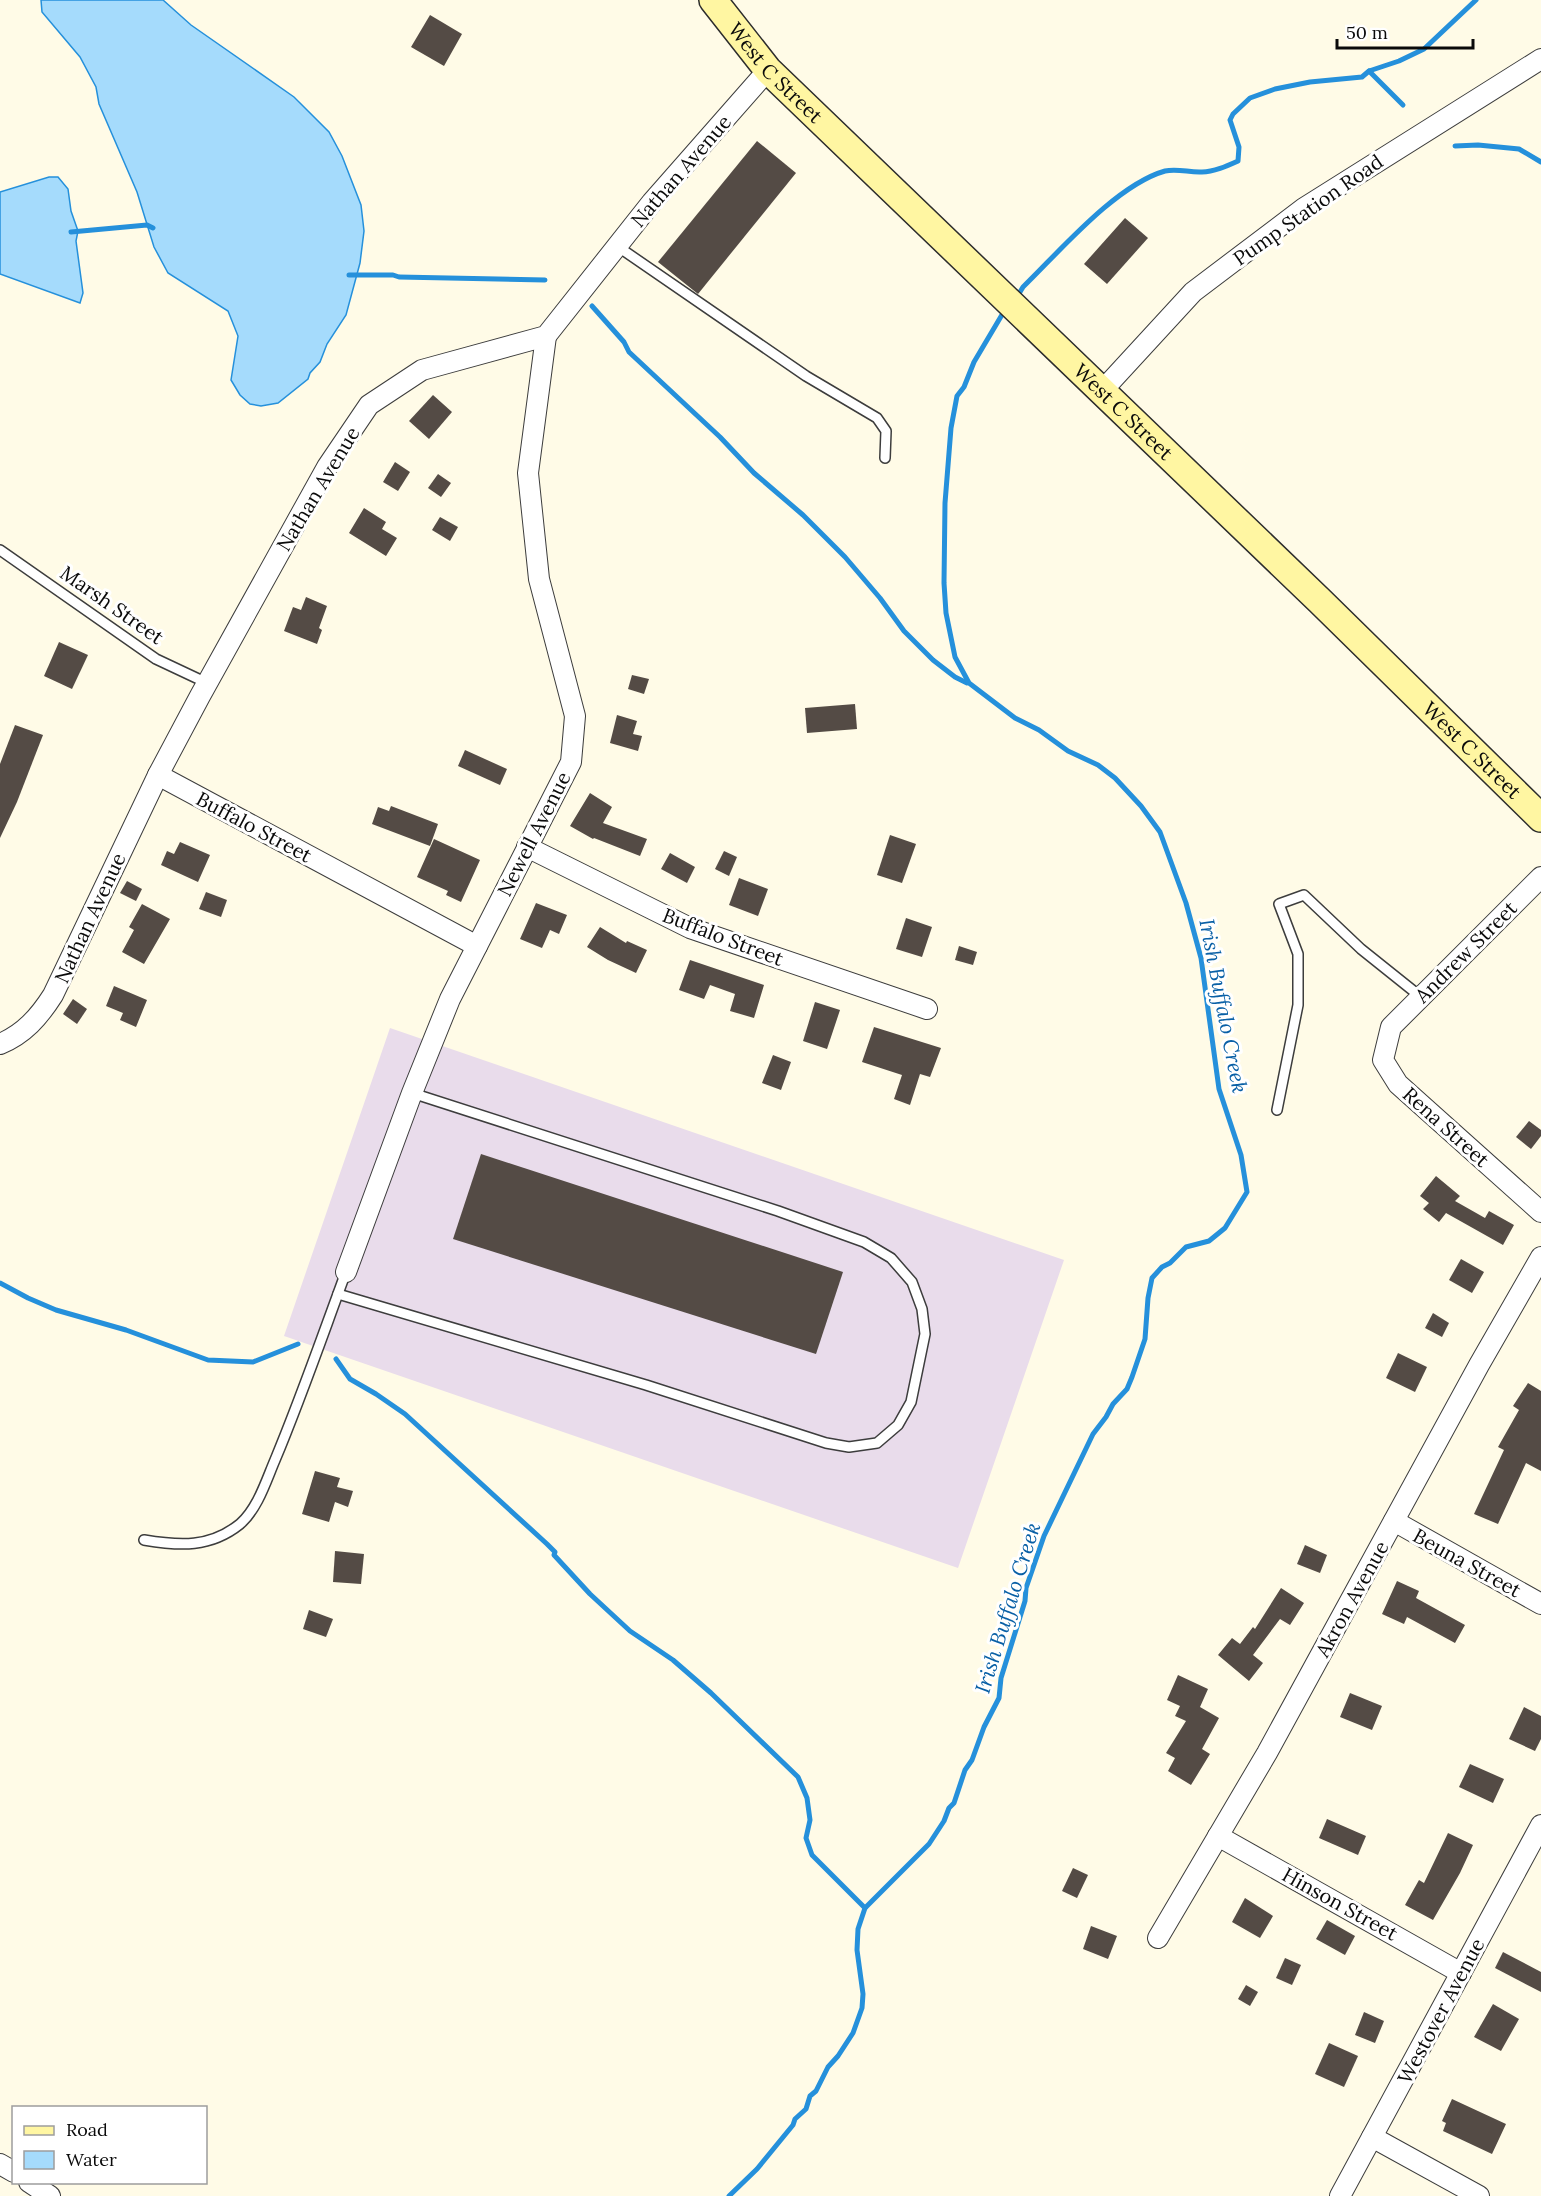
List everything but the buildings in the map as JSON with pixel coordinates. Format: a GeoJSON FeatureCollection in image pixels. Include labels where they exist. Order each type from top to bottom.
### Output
{"type":"FeatureCollection","features":[{"type":"Feature","properties":{"kind":"main road","name":"West C Street"},"geometry":{"type":"LineString","coordinates":[[712,0],[768,70],[1328,609],[1541,818]]}},
{"type":"Feature","properties":{"kind":"street","name":"Pump Station Road"},"geometry":{"type":"LineString","coordinates":[[1101,392],[1193,292],[1304,208],[1541,59]]}},
{"type":"Feature","properties":{"kind":"street","name":"Nathan Avenue"},"geometry":{"type":"LineString","coordinates":[[4,1042],[38,1019],[53,995],[158,775],[207,683],[327,467],[369,405],[422,369],[546,336],[652,202],[768,70]]}},
{"type":"Feature","properties":{"kind":"street","name":"Newell Avenue"},"geometry":{"type":"LineString","coordinates":[[346,1272],[450,999],[571,762],[575,716],[539,579],[528,473],[546,336]]}},
{"type":"Feature","properties":{"kind":"street","name":"Buffalo Street"},"geometry":{"type":"LineString","coordinates":[[158,775],[477,946]]}},
{"type":"Feature","properties":{"kind":"street","name":"Buffalo Street"},"geometry":{"type":"LineString","coordinates":[[527,847],[690,928],[927,1009]]}},
{"type":"Feature","properties":{"kind":"street","name":"Andrew Street"},"geometry":{"type":"LineString","coordinates":[[1391,1027],[1541,877]]}},
{"type":"Feature","properties":{"kind":"street","name":"Rena Street"},"geometry":{"type":"LineString","coordinates":[[1391,1027],[1383,1060],[1398,1084],[1541,1212]]}},
{"type":"Feature","properties":{"kind":"street","name":"Akron Avenue"},"geometry":{"type":"LineString","coordinates":[[1158,1938],[1267,1753],[1541,1257]]}},
{"type":"Feature","properties":{"kind":"street","name":"Beuna Street"},"geometry":{"type":"LineString","coordinates":[[1394,1521],[1541,1604]]}},
{"type":"Feature","properties":{"kind":"street","name":"Westover Avenue"},"geometry":{"type":"LineString","coordinates":[[1340,2196],[1541,1825]]}},
{"type":"Feature","properties":{"kind":"street","name":"Hinson Street"},"geometry":{"type":"LineString","coordinates":[[1218,1836],[1461,1973]]}},
{"type":"Feature","properties":{"kind":"street"},"geometry":{"type":"LineString","coordinates":[[1372,2137],[1479,2196]]}},
{"type":"Feature","properties":{"kind":"street"},"geometry":{"type":"LineString","coordinates":[[32,2184],[50,2196]]}},
{"type":"Feature","properties":{"kind":"lane"},"geometry":{"type":"LineString","coordinates":[[617,246],[806,376],[877,418],[886,431],[885,458]]}},
{"type":"Feature","properties":{"kind":"lane","name":"Marsh Street"},"geometry":{"type":"LineString","coordinates":[[0,550],[156,659],[207,683]]}},
{"type":"Feature","properties":{"kind":"lane"},"geometry":{"type":"LineString","coordinates":[[1277,1110],[1298,1005],[1298,954],[1279,904],[1304,895],[1361,949],[1421,997]]}},
{"type":"Feature","properties":{"kind":"lane"},"geometry":{"type":"LineString","coordinates":[[338,1294],[646,1385],[826,1443],[849,1447],[877,1443],[898,1425],[911,1402],[925,1334],[922,1309],[912,1282],[891,1258],[864,1242],[778,1211],[412,1094]]}},
{"type":"Feature","properties":{"kind":"lane"},"geometry":{"type":"LineString","coordinates":[[144,1540],[178,1546],[199,1543],[230,1531],[251,1511],[258,1500],[286,1434],[346,1272]]}},
{"type":"Feature","properties":{"kind":"shaded area"},"geometry":{"type":"Polygon","coordinates":[[[390,1028],[1064,1260],[958,1568],[284,1336],[390,1028]]]}},
{"type":"Feature","properties":{"kind":"water"},"geometry":{"type":"Polygon","coordinates":[[[41,0],[163,0],[191,25],[294,97],[329,132],[342,156],[361,205],[364,231],[360,263],[346,315],[327,344],[320,362],[310,373],[308,379],[278,403],[261,406],[250,404],[240,395],[231,380],[238,336],[228,311],[168,273],[154,247],[137,192],[99,104],[96,87],[80,57],[42,12],[41,0]]]}},
{"type":"Feature","properties":{"kind":"water"},"geometry":{"type":"Polygon","coordinates":[[[49,177],[58,177],[68,189],[71,211],[78,231],[76,241],[83,293],[80,303],[0,274],[0,192],[49,177]]]}},
{"type":"Feature","properties":{"kind":"waterway","name":"Irish Buffalo Creek"},"geometry":{"type":"LineString","coordinates":[[1017,297],[1023,287],[1071,238],[1127,190],[1165,171],[1207,172],[1238,161],[1239,147],[1230,120],[1233,114],[1250,98],[1275,89],[1310,82],[1362,77],[1369,71],[1399,61],[1424,49],[1476,0]]}},
{"type":"Feature","properties":{"kind":"waterway"},"geometry":{"type":"LineString","coordinates":[[1369,71],[1403,105]]}},
{"type":"Feature","properties":{"kind":"waterway"},"geometry":{"type":"LineString","coordinates":[[1455,146],[1478,145],[1519,149],[1541,162]]}},
{"type":"Feature","properties":{"kind":"waterway"},"geometry":{"type":"LineString","coordinates":[[71,232],[147,225],[153,228]]}},
{"type":"Feature","properties":{"kind":"waterway"},"geometry":{"type":"LineString","coordinates":[[349,275],[545,280]]}},
{"type":"Feature","properties":{"kind":"waterway"},"geometry":{"type":"LineString","coordinates":[[592,306],[624,342],[629,352],[845,557],[880,598],[904,631],[933,660],[967,683]]}},
{"type":"Feature","properties":{"kind":"waterway","name":"Irish Buffalo Creek"},"geometry":{"type":"LineString","coordinates":[[729,2196],[757,2169],[793,2125],[795,2119],[806,2109],[810,2096],[816,2091],[828,2067],[853,2033],[862,2008],[863,1994],[857,1950],[858,1929],[865,1908],[929,1844],[954,1803],[965,1770],[972,1760],[984,1727],[999,1698],[1001,1678],[1025,1601],[1026,1588],[1044,1536],[1093,1434],[1113,1404],[1127,1389],[1132,1377],[1145,1339],[1152,1278],[1186,1247],[1209,1241],[1225,1228],[1247,1192],[1241,1155],[1219,1089],[1201,958],[1186,903],[1160,832],[1141,806],[1115,778],[1098,765],[1068,751],[1039,730],[1015,718],[969,683],[955,657],[946,613],[944,583],[945,503],[951,428],[957,396],[1006,308]]}},
{"type":"Feature","properties":{"kind":"waterway"},"geometry":{"type":"LineString","coordinates":[[0,1283],[56,1310],[126,1330],[208,1360],[253,1362],[298,1344]]}},
{"type":"Feature","properties":{"kind":"waterway"},"geometry":{"type":"LineString","coordinates":[[336,1359],[350,1379],[405,1414],[547,1544],[555,1552],[554,1555],[590,1594],[630,1631],[673,1660],[711,1693],[798,1777],[807,1798],[810,1820],[806,1838],[812,1855],[865,1908]]}}]}
